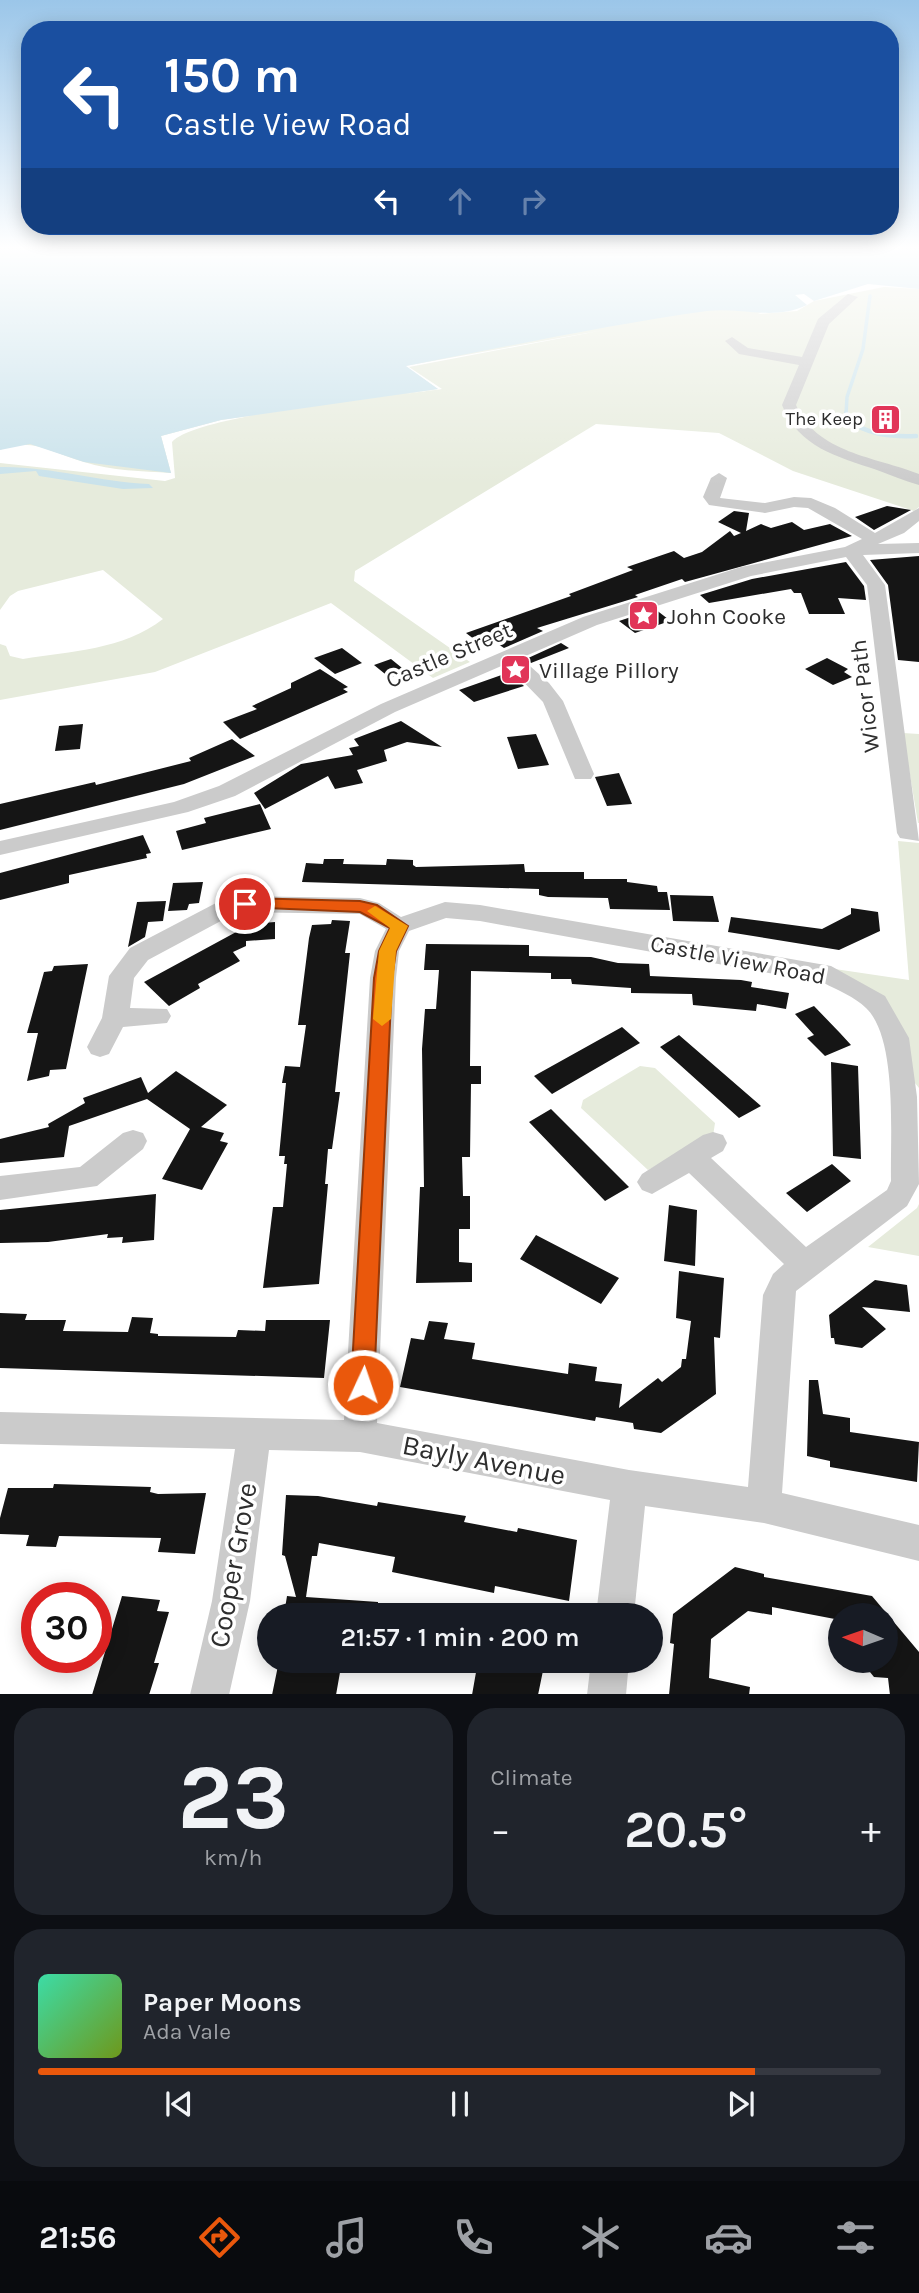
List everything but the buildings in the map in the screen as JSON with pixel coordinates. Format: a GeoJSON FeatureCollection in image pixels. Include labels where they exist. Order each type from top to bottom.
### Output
{"type":"FeatureCollection","features":[{"type":"Feature","properties":{"kind":"street"},"geometry":{"type":"LineString","coordinates":[[821,326],[789,405],[793,421],[800,429],[833,449],[919,480]]}},
{"type":"Feature","properties":{"kind":"street"},"geometry":{"type":"LineString","coordinates":[[732,341],[744,351],[806,362]]}},
{"type":"Feature","properties":{"kind":"street"},"geometry":{"type":"LineString","coordinates":[[719,478],[711,497],[715,502],[765,508],[794,502],[811,503],[829,511],[874,540]]}},
{"type":"Feature","properties":{"kind":"street","name":"Castle Street"},"geometry":{"type":"LineString","coordinates":[[0,848],[180,807],[226,791],[388,708],[630,606],[747,571],[850,551],[898,529],[919,513]]}},
{"type":"Feature","properties":{"kind":"street"},"geometry":{"type":"LineString","coordinates":[[898,529],[919,537]]}},
{"type":"Feature","properties":{"kind":"street"},"geometry":{"type":"LineString","coordinates":[[850,551],[919,548]]}},
{"type":"Feature","properties":{"kind":"street","name":"Wicor Path"},"geometry":{"type":"LineString","coordinates":[[850,551],[866,568],[876,585],[908,834],[919,834]]}},
{"type":"Feature","properties":{"kind":"street"},"geometry":{"type":"LineString","coordinates":[[508,656],[542,687],[552,701],[583,774]]}},
{"type":"Feature","properties":{"kind":"street"},"geometry":{"type":"LineString","coordinates":[[100,1047],[116,1018],[122,976],[133,960],[224,909],[245,904],[360,906],[371,909],[399,926],[387,951],[383,978],[360,1436]]}},
{"type":"Feature","properties":{"kind":"street","name":"Castle View Road"},"geometry":{"type":"LineString","coordinates":[[399,926],[445,910],[480,913],[831,975],[876,1002],[896,1038],[911,1098],[912,1182],[897,1198],[784,1283],[779,1295],[764,1506]]}},
{"type":"Feature","properties":{"kind":"street"},"geometry":{"type":"LineString","coordinates":[[116,1018],[158,1016]]}},
{"type":"Feature","properties":{"kind":"street"},"geometry":{"type":"LineString","coordinates":[[0,1188],[88,1178],[133,1141]]}},
{"type":"Feature","properties":{"kind":"street"},"geometry":{"type":"LineString","coordinates":[[652,1182],[702,1150],[805,1265]]}},
{"type":"Feature","properties":{"kind":"street","name":"Bayly Avenue"},"geometry":{"type":"LineString","coordinates":[[0,1428],[360,1436],[629,1487],[764,1506],[919,1543]]}},
{"type":"Feature","properties":{"kind":"street","name":"Cooper Grove"},"geometry":{"type":"LineString","coordinates":[[209,1694],[231,1601],[254,1435]]}},
{"type":"Feature","properties":{"kind":"street"},"geometry":{"type":"LineString","coordinates":[[616,1603],[629,1487]]}},
{"type":"Feature","properties":{"kind":"street"},"geometry":{"type":"LineString","coordinates":[[606,1694],[609,1673]]}},
{"type":"Feature","properties":{"kind":"shaded area"},"geometry":{"type":"Polygon","coordinates":[[[0,326],[919,326],[919,507],[914,511],[793,471],[719,433],[596,424],[355,571],[354,581],[470,662],[433,678],[331,603],[155,672],[0,700],[0,644],[6,646],[10,656],[23,659],[78,651],[131,637],[163,619],[103,570],[18,591],[10,596],[0,610],[0,463],[165,481],[175,478],[172,442],[189,432],[253,415],[221,420],[161,436],[171,473],[105,467],[33,446],[12,446],[0,450],[0,326]],[[604,330],[405,366],[438,389],[406,394],[442,389],[409,367],[604,330]]]}},
{"type":"Feature","properties":{"kind":"shaded area"},"geometry":{"type":"Polygon","coordinates":[[[903,733],[919,734],[919,823],[918,823],[903,733]]]}},
{"type":"Feature","properties":{"kind":"shaded area"},"geometry":{"type":"Polygon","coordinates":[[[898,841],[919,843],[919,1088],[911,1078],[900,1023],[828,968],[909,980],[898,841]]]}},
{"type":"Feature","properties":{"kind":"shaded area"},"geometry":{"type":"Polygon","coordinates":[[[640,1066],[655,1068],[715,1123],[713,1136],[648,1170],[581,1108],[583,1100],[640,1066]]]}},
{"type":"Feature","properties":{"kind":"shaded area"},"geometry":{"type":"Polygon","coordinates":[[[919,1204],[919,1256],[868,1247],[917,1208],[919,1204]]]}},
{"type":"Feature","properties":{"kind":"water"},"geometry":{"type":"Polygon","coordinates":[[[0,326],[617,326],[406,366],[438,389],[221,420],[161,436],[171,473],[84,462],[30,444],[0,450],[0,326]]]}},
{"type":"Feature","properties":{"kind":"water"},"geometry":{"type":"Polygon","coordinates":[[[0,467],[37,469],[149,484],[153,488],[123,489],[39,476],[36,471],[0,474],[0,467]]]}},
{"type":"Feature","properties":{"kind":"waterway"},"geometry":{"type":"LineString","coordinates":[[846,415],[847,397],[863,349],[866,326]]}},
{"type":"Feature","properties":{"kind":"waterway"},"geometry":{"type":"LineString","coordinates":[[846,415],[854,424],[870,431],[916,436]]}},
{"type":"Feature","properties":{"kind":"slow traffic"},"geometry":{"type":"LineString","coordinates":[[375,911],[399,926],[387,951],[382,1019]]}},
{"type":"Feature","properties":{"kind":"place","name":"The Keep"},"geometry":{"type":"Point","coordinates":[886,419]}},
{"type":"Feature","properties":{"kind":"place","name":"John Cooke"},"geometry":{"type":"Point","coordinates":[644,616]}},
{"type":"Feature","properties":{"kind":"place","name":"Village Pillory"},"geometry":{"type":"Point","coordinates":[516,670]}},
{"type":"Feature","properties":{"kind":"route"},"geometry":{"type":"LineString","coordinates":[[245,904],[360,906],[371,909],[399,926],[387,951],[383,978],[363,1385]]}}]}
